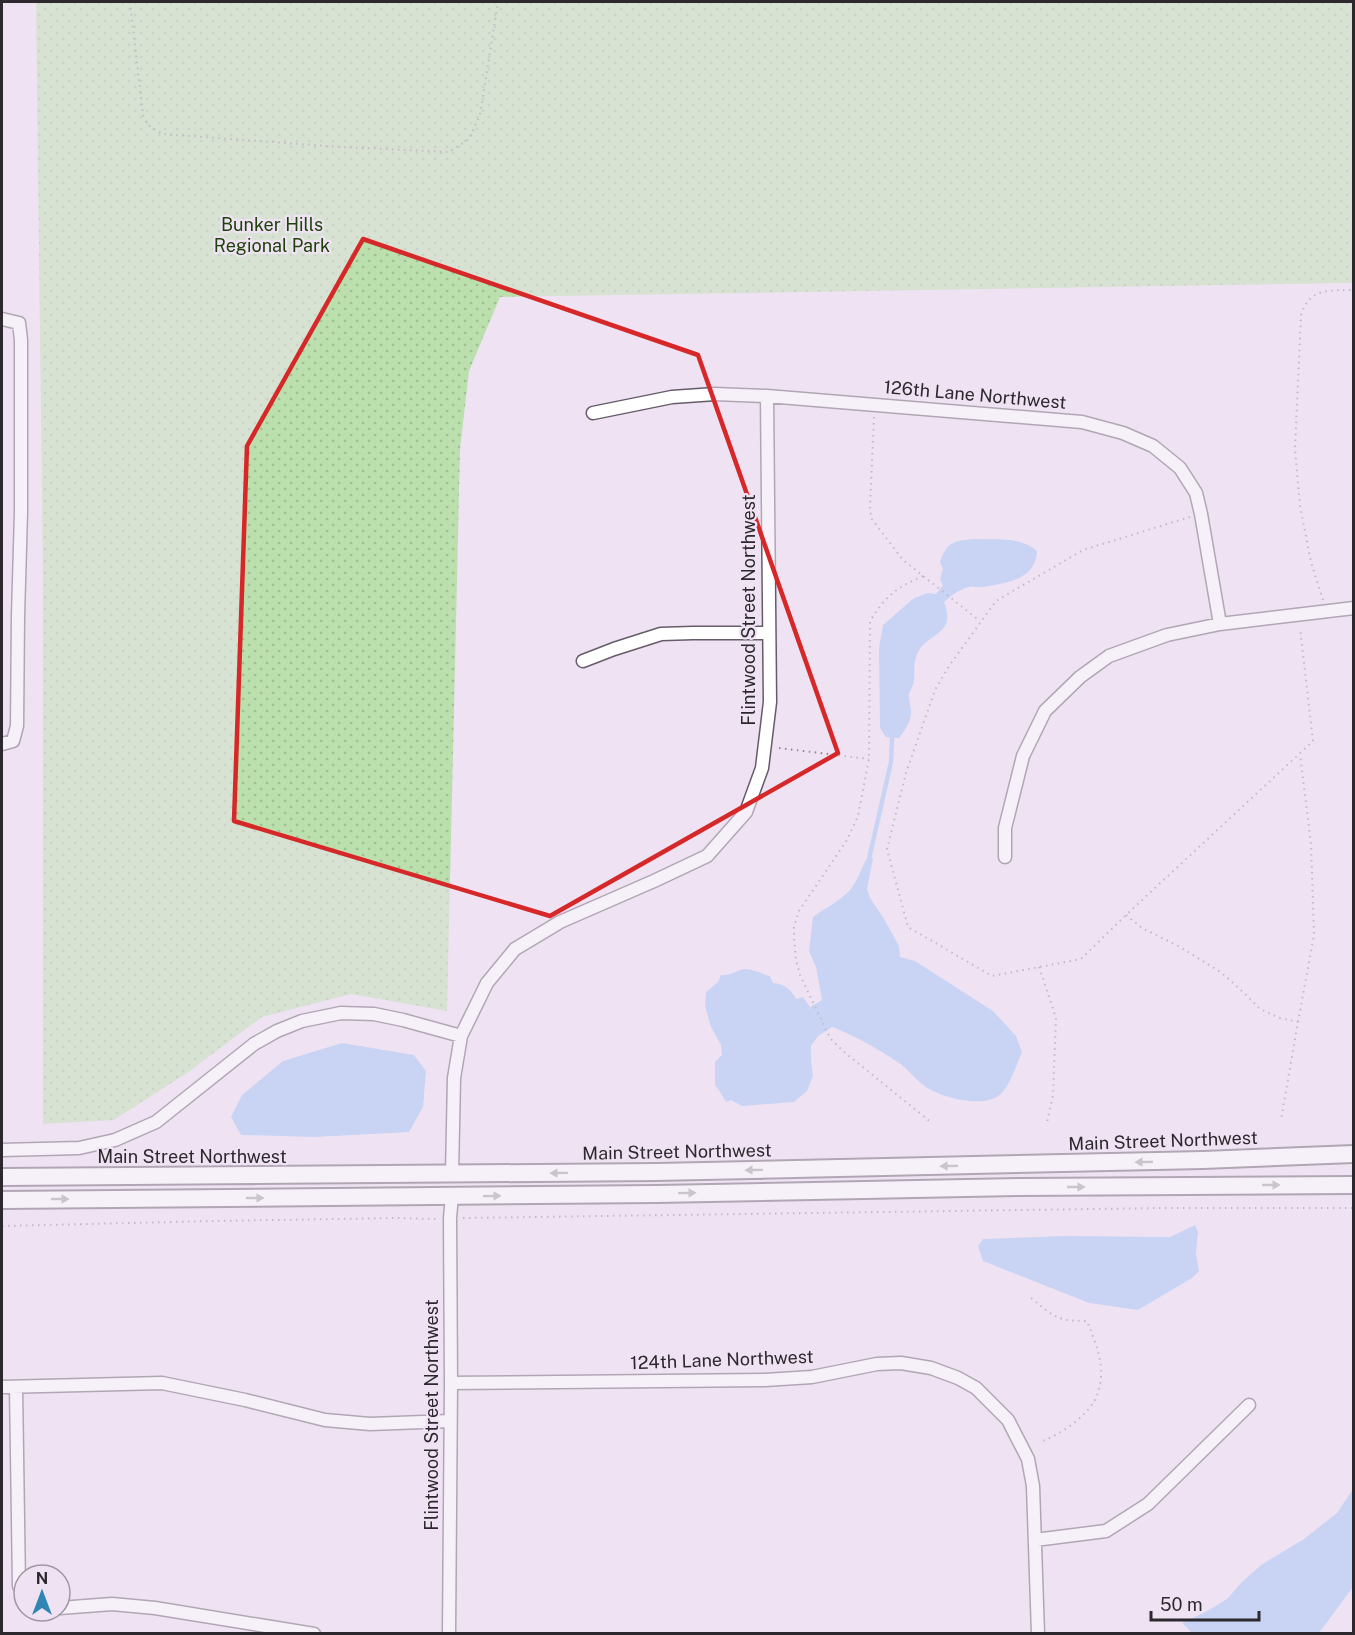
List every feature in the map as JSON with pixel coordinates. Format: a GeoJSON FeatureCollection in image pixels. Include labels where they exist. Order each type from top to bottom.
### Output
{"type":"FeatureCollection","features":[{"type":"Feature","properties":{"kind":"main road","name":"Main Street Northwest"},"geometry":{"type":"LineString","coordinates":[[2,1177],[656,1172],[1203,1160],[1353,1154]]}},
{"type":"Feature","properties":{"kind":"main road"},"geometry":{"type":"LineString","coordinates":[[2,1200],[1353,1185]]}},
{"type":"Feature","properties":{"kind":"street"},"geometry":{"type":"LineString","coordinates":[[2,319],[18,322],[21,340],[17,726],[7,742]]}},
{"type":"Feature","properties":{"kind":"street","name":"126th Lane Northwest"},"geometry":{"type":"LineString","coordinates":[[593,413],[672,396],[715,394],[767,396],[1082,422],[1124,433],[1154,446],[1180,468],[1196,493],[1220,624]]}},
{"type":"Feature","properties":{"kind":"street","name":"Flintwood Street Northwest"},"geometry":{"type":"LineString","coordinates":[[452,1174],[454,1078],[461,1036],[487,983],[515,949],[560,922],[706,856],[746,812],[762,768],[770,702],[767,396]]}},
{"type":"Feature","properties":{"kind":"street"},"geometry":{"type":"LineString","coordinates":[[1005,857],[1005,828],[1023,756],[1045,711],[1080,677],[1109,656],[1167,635],[1220,624],[1353,608]]}},
{"type":"Feature","properties":{"kind":"street"},"geometry":{"type":"LineString","coordinates":[[583,661],[661,634],[768,633]]}},
{"type":"Feature","properties":{"kind":"street"},"geometry":{"type":"LineString","coordinates":[[2,1150],[79,1148],[115,1140],[156,1122],[254,1044],[302,1021],[341,1013],[374,1014],[461,1036]]}},
{"type":"Feature","properties":{"kind":"street","name":"Flintwood Street Northwest"},"geometry":{"type":"LineString","coordinates":[[449,1634],[450,1218],[452,1196]]}},
{"type":"Feature","properties":{"kind":"street","name":"124th Lane Northwest"},"geometry":{"type":"LineString","coordinates":[[451,1383],[765,1380],[812,1377],[877,1364],[901,1363],[931,1368],[958,1378],[976,1388],[1008,1420],[1028,1459],[1033,1486],[1038,1634]]}},
{"type":"Feature","properties":{"kind":"street"},"geometry":{"type":"LineString","coordinates":[[2,1387],[162,1383],[325,1420],[370,1424],[450,1421]]}},
{"type":"Feature","properties":{"kind":"street"},"geometry":{"type":"LineString","coordinates":[[16,1387],[18,1563]]}},
{"type":"Feature","properties":{"kind":"street"},"geometry":{"type":"LineString","coordinates":[[1035,1540],[1106,1531],[1148,1503],[1249,1405]]}},
{"type":"Feature","properties":{"kind":"street"},"geometry":{"type":"LineString","coordinates":[[72,1607],[112,1604],[155,1608],[314,1634]]}},
{"type":"Feature","properties":{"kind":"path"},"geometry":{"type":"LineString","coordinates":[[130,2],[143,114],[148,125],[162,134],[449,152],[469,139],[480,114],[498,2]]}},
{"type":"Feature","properties":{"kind":"path"},"geometry":{"type":"LineString","coordinates":[[1327,611],[1311,562],[1300,506],[1296,461],[1301,315],[1304,304],[1312,295],[1329,290],[1353,290]]}},
{"type":"Feature","properties":{"kind":"path"},"geometry":{"type":"LineString","coordinates":[[874,405],[871,518],[903,560],[981,622]]}},
{"type":"Feature","properties":{"kind":"path"},"geometry":{"type":"LineString","coordinates":[[1201,514],[1083,550],[996,601],[949,666],[935,690],[906,773],[887,849],[908,927],[992,976],[1081,959],[1313,741],[1299,614]]}},
{"type":"Feature","properties":{"kind":"path"},"geometry":{"type":"LineString","coordinates":[[923,576],[898,587],[881,604],[870,621],[869,759],[858,816],[847,840],[799,911],[794,926],[794,939],[800,975],[830,1038],[932,1123]]}},
{"type":"Feature","properties":{"kind":"path"},"geometry":{"type":"LineString","coordinates":[[764,747],[869,759]]}},
{"type":"Feature","properties":{"kind":"path"},"geometry":{"type":"LineString","coordinates":[[1281,1120],[1314,935],[1311,844],[1300,753]]}},
{"type":"Feature","properties":{"kind":"path"},"geometry":{"type":"LineString","coordinates":[[1126,915],[1142,928],[1180,946],[1222,974],[1260,1009],[1280,1018],[1298,1022]]}},
{"type":"Feature","properties":{"kind":"path"},"geometry":{"type":"LineString","coordinates":[[1038,968],[1056,1018],[1053,1095],[1047,1122]]}},
{"type":"Feature","properties":{"kind":"path"},"geometry":{"type":"LineString","coordinates":[[2,1226],[237,1220],[1162,1208],[1353,1208]]}},
{"type":"Feature","properties":{"kind":"path"},"geometry":{"type":"LineString","coordinates":[[1031,1298],[1054,1316],[1063,1320],[1087,1320],[1101,1362],[1100,1383],[1094,1402],[1077,1420],[1055,1437],[1040,1442]]}},
{"type":"Feature","properties":{"kind":"highlighted area"},"geometry":{"type":"Polygon","coordinates":[[[363,239],[698,355],[838,753],[550,916],[234,821],[247,446],[363,239]]]}},
{"type":"Feature","properties":{"kind":"green space","name":"Bunker Hills Regional Park"},"geometry":{"type":"Polygon","coordinates":[[[36,2],[1353,2],[1353,283],[500,297],[469,371],[460,449],[447,1011],[351,994],[262,1017],[187,1073],[114,1120],[43,1124],[43,579],[36,2]]]}},
{"type":"Feature","properties":{"kind":"water"},"geometry":{"type":"Polygon","coordinates":[[[975,539],[1023,543],[1037,551],[1035,561],[1026,574],[1018,578],[992,585],[965,588],[944,602],[947,621],[944,627],[917,654],[914,682],[909,695],[911,717],[908,725],[899,738],[886,737],[880,728],[879,648],[883,625],[914,598],[928,593],[936,594],[943,585],[940,579],[943,569],[940,562],[945,550],[952,543],[975,539]]]}},
{"type":"Feature","properties":{"kind":"water"},"geometry":{"type":"Polygon","coordinates":[[[873,858],[867,889],[899,946],[900,957],[915,961],[993,1011],[1016,1036],[1022,1052],[1007,1085],[1001,1094],[985,1101],[964,1100],[942,1095],[926,1087],[902,1065],[885,1054],[832,1027],[818,1036],[811,1046],[813,1076],[807,1091],[794,1102],[742,1106],[731,1100],[726,1102],[715,1085],[715,1062],[722,1055],[721,1045],[711,1027],[705,1006],[706,992],[718,982],[721,975],[745,969],[770,976],[773,983],[787,988],[796,999],[803,997],[810,1007],[822,1000],[816,967],[809,951],[813,917],[846,894],[855,883],[866,860],[873,858]]]}},
{"type":"Feature","properties":{"kind":"water"},"geometry":{"type":"Polygon","coordinates":[[[342,1043],[414,1055],[426,1071],[423,1107],[409,1132],[315,1137],[241,1135],[231,1117],[242,1095],[283,1061],[342,1043]]]}},
{"type":"Feature","properties":{"kind":"water"},"geometry":{"type":"Polygon","coordinates":[[[1195,1225],[1198,1232],[1196,1254],[1199,1271],[1192,1278],[1138,1310],[1089,1303],[983,1261],[978,1246],[983,1239],[1065,1236],[1170,1237],[1195,1225]]]}},
{"type":"Feature","properties":{"kind":"water"},"geometry":{"type":"Polygon","coordinates":[[[1353,1489],[1353,1587],[1319,1633],[1192,1633],[1182,1623],[1227,1599],[1261,1565],[1304,1539],[1337,1513],[1353,1489]]]}},
{"type":"Feature","properties":{"kind":"waterway"},"geometry":{"type":"LineString","coordinates":[[869,859],[891,762],[892,738]]}}]}
